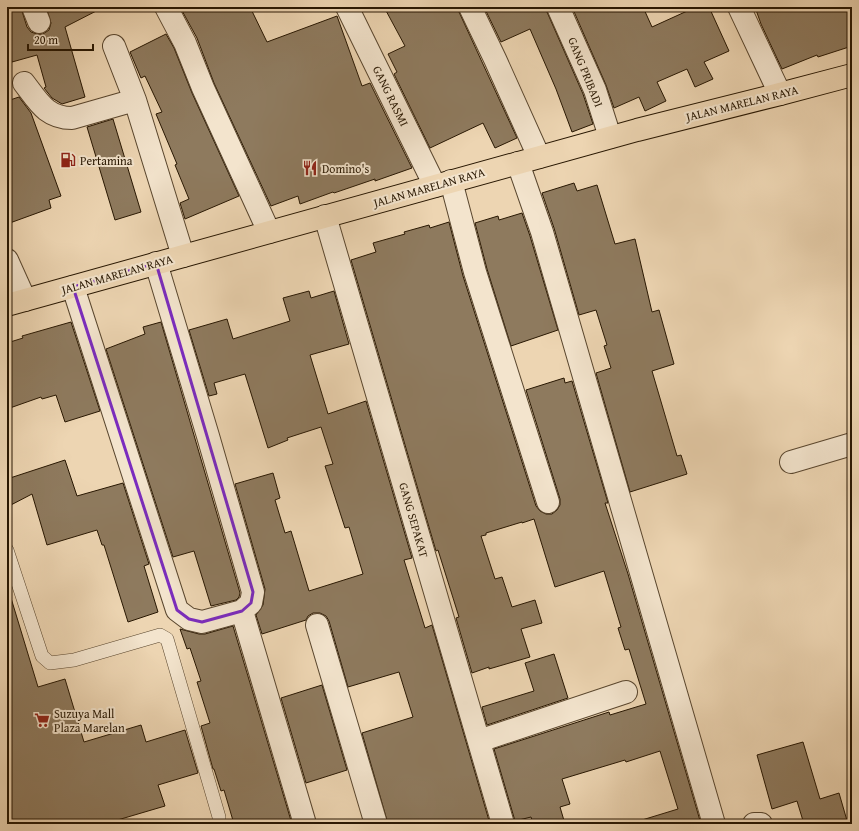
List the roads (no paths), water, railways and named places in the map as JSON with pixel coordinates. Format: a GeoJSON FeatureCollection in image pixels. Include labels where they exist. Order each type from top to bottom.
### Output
{"type":"FeatureCollection","features":[{"type":"Feature","properties":{"kind":"main road","name":"JALAN MARELAN RAYA"},"geometry":{"type":"LineString","coordinates":[[16,303],[610,137],[780,94],[852,74]]}},
{"type":"Feature","properties":{"kind":"street"},"geometry":{"type":"LineString","coordinates":[[166,7],[184,43],[269,232]]}},
{"type":"Feature","properties":{"kind":"street","name":"GANG RASMI"},"geometry":{"type":"LineString","coordinates":[[347,7],[443,184],[475,272],[548,502]]}},
{"type":"Feature","properties":{"kind":"street"},"geometry":{"type":"LineString","coordinates":[[470,7],[539,157]]}},
{"type":"Feature","properties":{"kind":"street","name":"GANG PRIBADI"},"geometry":{"type":"LineString","coordinates":[[558,7],[595,90],[610,137]]}},
{"type":"Feature","properties":{"kind":"street"},"geometry":{"type":"LineString","coordinates":[[739,7],[780,94]]}},
{"type":"Feature","properties":{"kind":"street"},"geometry":{"type":"LineString","coordinates":[[114,46],[135,100],[183,256]]}},
{"type":"Feature","properties":{"kind":"street"},"geometry":{"type":"LineString","coordinates":[[24,83],[47,111],[54,115],[67,118],[72,118],[135,100]]}},
{"type":"Feature","properties":{"kind":"street"},"geometry":{"type":"LineString","coordinates":[[518,163],[544,240],[714,824]]}},
{"type":"Feature","properties":{"kind":"street","name":"GANG SEPAKAT"},"geometry":{"type":"LineString","coordinates":[[325,216],[503,824]]}},
{"type":"Feature","properties":{"kind":"street"},"geometry":{"type":"LineString","coordinates":[[7,260],[16,303]]}},
{"type":"Feature","properties":{"kind":"street"},"geometry":{"type":"LineString","coordinates":[[73,286],[177,610],[188,619],[202,622],[242,611],[251,603],[253,592],[156,263]]}},
{"type":"Feature","properties":{"kind":"street"},"geometry":{"type":"LineString","coordinates":[[791,462],[852,444]]}},
{"type":"Feature","properties":{"kind":"street"},"geometry":{"type":"LineString","coordinates":[[242,611],[305,824]]}},
{"type":"Feature","properties":{"kind":"street"},"geometry":{"type":"LineString","coordinates":[[317,625],[376,824]]}},
{"type":"Feature","properties":{"kind":"street"},"geometry":{"type":"LineString","coordinates":[[479,741],[626,692]]}},
{"type":"Feature","properties":{"kind":"street"},"geometry":{"type":"LineString","coordinates":[[754,824],[761,824]]}},
{"type":"Feature","properties":{"kind":"lane"},"geometry":{"type":"LineString","coordinates":[[7,550],[42,656],[50,663],[74,660],[160,635],[167,639],[219,817],[219,824]]}},
{"type":"Feature","properties":{"kind":"place","name":"Pertamina"},"geometry":{"type":"Point","coordinates":[68,160]}},
{"type":"Feature","properties":{"kind":"place","name":"Domino's"},"geometry":{"type":"Point","coordinates":[310,168]}},
{"type":"Feature","properties":{"kind":"place","name":"Suzuya Mall Plaza Marelan"},"geometry":{"type":"Point","coordinates":[42,720]}}]}
